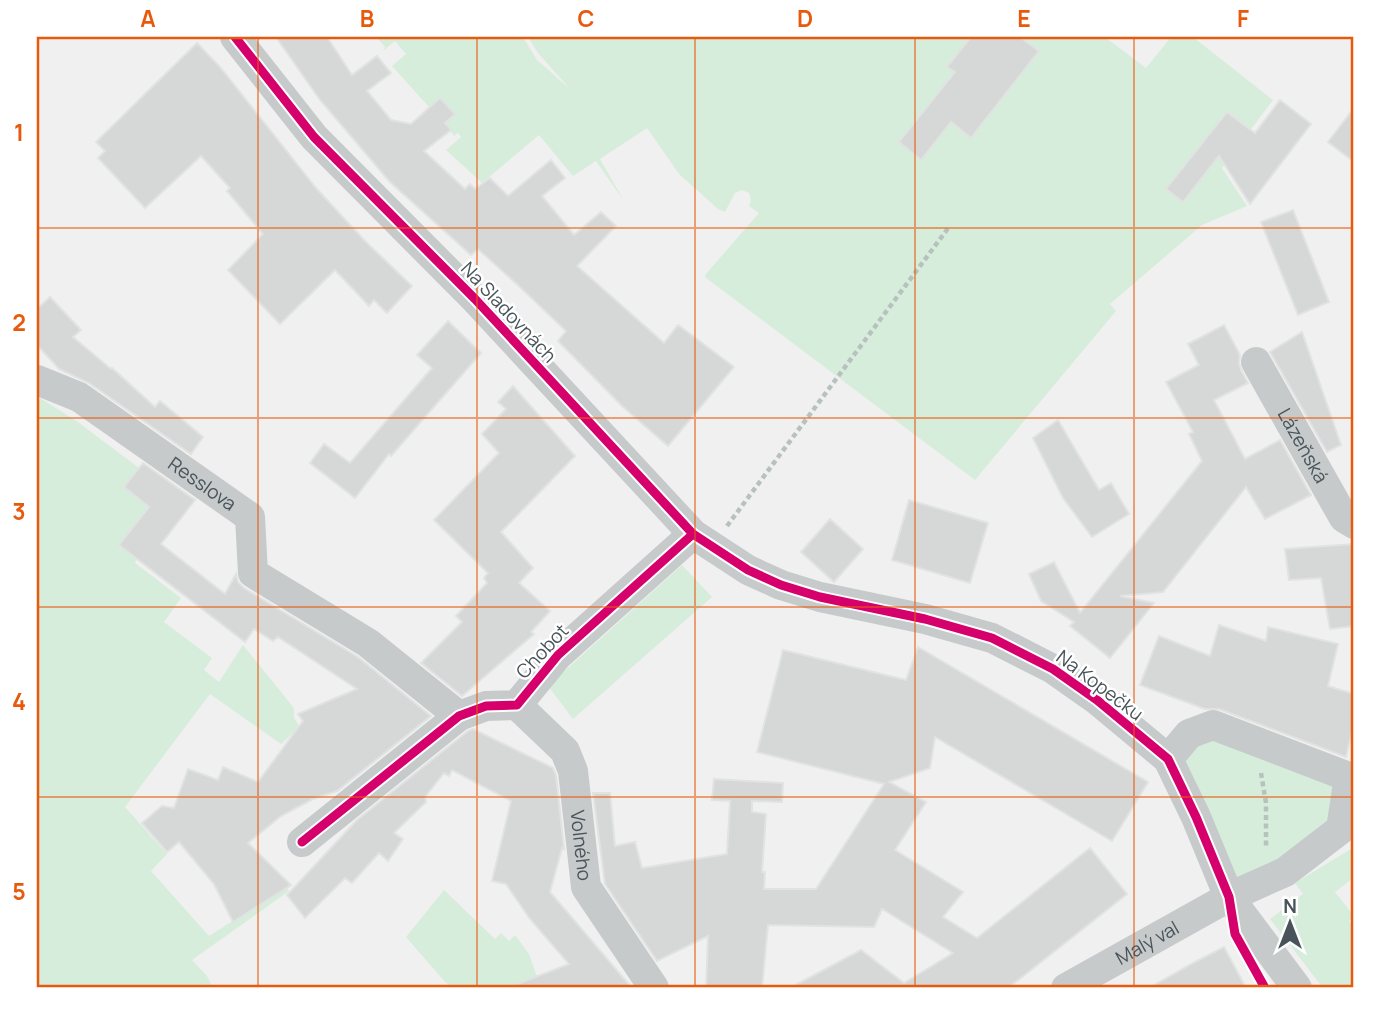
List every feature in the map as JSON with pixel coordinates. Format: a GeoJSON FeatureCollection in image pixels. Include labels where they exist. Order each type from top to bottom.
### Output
{"type":"FeatureCollection","features":[{"type":"Feature","properties":{"kind":"street","name":"Na Sladovnách"},"geometry":{"type":"LineString","coordinates":[[235,37],[314,137],[475,299],[703,540],[748,570],[781,585]]}},
{"type":"Feature","properties":{"kind":"street","name":"Lázeňská"},"geometry":{"type":"LineString","coordinates":[[1256,362],[1344,518],[1354,524]]}},
{"type":"Feature","properties":{"kind":"street","name":"Resslova"},"geometry":{"type":"LineString","coordinates":[[37,380],[79,397],[250,517],[253,573],[368,643],[459,716]]}},
{"type":"Feature","properties":{"kind":"street","name":"Chobot"},"geometry":{"type":"LineString","coordinates":[[302,842],[459,716],[485,706],[516,705],[558,655],[703,540]]}},
{"type":"Feature","properties":{"kind":"street","name":"Na Kopečku"},"geometry":{"type":"LineString","coordinates":[[781,585],[820,597],[925,619],[992,638],[1053,669],[1097,700],[1168,759],[1196,817],[1229,897],[1297,988]]}},
{"type":"Feature","properties":{"kind":"street","name":"Volného"},"geometry":{"type":"LineString","coordinates":[[516,705],[565,751],[573,771],[586,887],[654,988]]}},
{"type":"Feature","properties":{"kind":"street"},"geometry":{"type":"LineString","coordinates":[[1168,759],[1189,734],[1213,726],[1256,742],[1352,764],[1341,829],[1285,872],[1229,897]]}},
{"type":"Feature","properties":{"kind":"street","name":"Malý val"},"geometry":{"type":"LineString","coordinates":[[1066,988],[1229,897]]}},
{"type":"Feature","properties":{"kind":"path"},"geometry":{"type":"LineString","coordinates":[[703,540],[949,227]]}},
{"type":"Feature","properties":{"kind":"path"},"geometry":{"type":"LineString","coordinates":[[1256,742],[1266,803],[1266,880]]}},
{"type":"Feature","properties":{"kind":"green space"},"geometry":{"type":"Polygon","coordinates":[[[376,37],[523,37],[537,60],[570,89],[538,53],[528,37],[1105,37],[1146,68],[1171,37],[1193,37],[1273,100],[1222,168],[1247,206],[1202,225],[1110,304],[1116,311],[975,480],[706,278],[705,275],[759,213],[749,206],[749,193],[742,190],[735,193],[725,212],[718,209],[679,174],[647,128],[600,159],[624,201],[596,161],[573,176],[539,135],[482,183],[446,150],[461,137],[458,133],[454,136],[445,123],[454,113],[440,98],[429,107],[392,66],[406,54],[395,41],[383,51],[385,47],[376,37]]]}},
{"type":"Feature","properties":{"kind":"green space"},"geometry":{"type":"Polygon","coordinates":[[[40,398],[78,422],[139,468],[124,487],[135,496],[164,487],[119,545],[137,559],[135,563],[181,598],[164,622],[212,658],[204,670],[219,682],[243,645],[294,708],[294,718],[300,727],[281,744],[210,694],[125,807],[167,854],[151,871],[209,936],[286,887],[289,891],[192,960],[207,976],[212,986],[210,988],[37,988],[37,406],[40,398]]]}},
{"type":"Feature","properties":{"kind":"green space"},"geometry":{"type":"Polygon","coordinates":[[[682,565],[712,597],[573,719],[548,686],[682,565]]]}},
{"type":"Feature","properties":{"kind":"green space"},"geometry":{"type":"Polygon","coordinates":[[[1189,735],[1349,777],[1341,829],[1229,897],[1168,759],[1189,735]]]}},
{"type":"Feature","properties":{"kind":"green space"},"geometry":{"type":"Polygon","coordinates":[[[1354,847],[1354,881],[1352,879],[1335,892],[1354,916],[1349,921],[1354,928],[1354,988],[1323,988],[1270,919],[1303,894],[1295,883],[1354,847]]]}},
{"type":"Feature","properties":{"kind":"green space"},"geometry":{"type":"Polygon","coordinates":[[[444,890],[495,939],[501,933],[509,941],[515,935],[529,954],[537,977],[519,984],[521,988],[455,988],[446,983],[406,937],[444,890]]]}},
{"type":"Feature","properties":{"kind":"building"},"geometry":{"type":"Polygon","coordinates":[[[276,37],[327,37],[352,75],[377,56],[391,73],[367,91],[391,120],[411,124],[440,98],[455,114],[445,123],[451,130],[424,151],[465,189],[470,184],[475,189],[490,178],[508,196],[551,160],[565,178],[542,196],[574,235],[601,212],[616,226],[577,266],[664,343],[678,325],[734,367],[668,446],[622,406],[558,341],[566,331],[521,288],[478,249],[471,255],[390,182],[320,100],[276,37]]]}},
{"type":"Feature","properties":{"kind":"building"},"geometry":{"type":"Polygon","coordinates":[[[971,37],[1020,37],[1039,51],[971,138],[951,122],[921,160],[899,142],[955,72],[947,67],[971,37]]]}},
{"type":"Feature","properties":{"kind":"building"},"geometry":{"type":"Polygon","coordinates":[[[197,43],[220,67],[316,188],[412,286],[387,313],[374,300],[369,306],[335,270],[280,324],[228,270],[263,234],[227,191],[230,188],[201,156],[145,208],[98,158],[105,151],[96,142],[197,43]]]}},
{"type":"Feature","properties":{"kind":"building"},"geometry":{"type":"Polygon","coordinates":[[[1280,100],[1311,124],[1250,204],[1219,156],[1183,202],[1166,189],[1227,112],[1255,133],[1280,100]]]}},
{"type":"Feature","properties":{"kind":"building"},"geometry":{"type":"Polygon","coordinates":[[[1354,108],[1354,162],[1328,142],[1354,108]]]}},
{"type":"Feature","properties":{"kind":"building"},"geometry":{"type":"Polygon","coordinates":[[[1293,210],[1329,302],[1298,315],[1261,222],[1293,210]]]}},
{"type":"Feature","properties":{"kind":"building"},"geometry":{"type":"Polygon","coordinates":[[[50,297],[81,330],[73,337],[155,407],[160,401],[203,437],[191,454],[89,383],[59,369],[37,345],[37,309],[50,297]]]}},
{"type":"Feature","properties":{"kind":"building"},"geometry":{"type":"Polygon","coordinates":[[[448,321],[481,353],[391,456],[389,454],[355,498],[310,463],[324,444],[350,463],[432,368],[417,355],[448,321]]]}},
{"type":"Feature","properties":{"kind":"building"},"geometry":{"type":"Polygon","coordinates":[[[1224,325],[1240,355],[1241,370],[1248,383],[1214,400],[1245,459],[1280,440],[1311,495],[1265,519],[1246,487],[1163,592],[1120,596],[1154,603],[1110,658],[1070,626],[1074,622],[1041,601],[1029,574],[1054,562],[1080,613],[1202,461],[1189,434],[1193,432],[1166,382],[1199,365],[1188,344],[1224,325]]]}},
{"type":"Feature","properties":{"kind":"building"},"geometry":{"type":"Polygon","coordinates":[[[1302,332],[1341,445],[1327,452],[1270,352],[1302,332]]]}},
{"type":"Feature","properties":{"kind":"building"},"geometry":{"type":"Polygon","coordinates":[[[513,386],[575,456],[501,532],[533,568],[519,583],[550,611],[531,632],[534,634],[462,696],[421,663],[462,622],[456,616],[487,583],[484,578],[488,573],[434,520],[499,453],[482,434],[506,409],[498,402],[513,386]]]}},
{"type":"Feature","properties":{"kind":"building"},"geometry":{"type":"Polygon","coordinates":[[[1058,420],[1099,490],[1111,483],[1129,514],[1092,537],[1063,498],[1033,438],[1058,420]]]}},
{"type":"Feature","properties":{"kind":"building"},"geometry":{"type":"Polygon","coordinates":[[[143,463],[195,500],[161,544],[225,594],[236,574],[238,582],[244,588],[358,657],[431,716],[337,791],[313,799],[281,816],[248,843],[291,885],[233,922],[214,884],[179,842],[167,852],[142,823],[162,806],[174,808],[188,769],[218,780],[223,767],[258,782],[303,721],[298,714],[357,689],[278,637],[273,641],[254,629],[245,642],[119,545],[149,507],[124,487],[143,463]]]}},
{"type":"Feature","properties":{"kind":"building"},"geometry":{"type":"Polygon","coordinates":[[[909,500],[988,523],[970,583],[892,560],[909,500]]]}},
{"type":"Feature","properties":{"kind":"building"},"geometry":{"type":"Polygon","coordinates":[[[830,519],[863,549],[834,582],[801,552],[830,519]]]}},
{"type":"Feature","properties":{"kind":"building"},"geometry":{"type":"Polygon","coordinates":[[[1354,544],[1354,626],[1330,629],[1321,578],[1289,580],[1285,549],[1354,544]]]}},
{"type":"Feature","properties":{"kind":"building"},"geometry":{"type":"Polygon","coordinates":[[[1219,625],[1266,641],[1268,627],[1338,644],[1328,686],[1354,694],[1354,724],[1346,757],[1219,709],[1205,709],[1140,685],[1159,636],[1210,656],[1219,625]]]}},
{"type":"Feature","properties":{"kind":"building"},"geometry":{"type":"Polygon","coordinates":[[[918,647],[1148,782],[1112,841],[935,737],[930,768],[889,782],[926,802],[895,850],[963,892],[943,917],[977,938],[1090,848],[1127,894],[1008,988],[790,988],[861,950],[904,983],[953,953],[882,909],[874,927],[768,925],[762,988],[706,988],[708,936],[657,961],[605,884],[593,793],[610,793],[615,846],[635,842],[642,868],[727,854],[730,801],[712,800],[714,779],[783,783],[782,802],[752,801],[752,812],[766,814],[762,872],[765,872],[764,889],[816,889],[884,784],[757,752],[783,650],[906,680],[918,647]]]}},
{"type":"Feature","properties":{"kind":"building"},"geometry":{"type":"Polygon","coordinates":[[[473,729],[553,768],[564,849],[562,848],[550,892],[632,988],[513,988],[512,986],[569,964],[530,919],[506,884],[492,881],[511,801],[452,770],[449,776],[444,773],[425,797],[426,802],[394,833],[403,839],[388,861],[379,853],[352,883],[345,878],[305,918],[287,895],[357,820],[473,729]]]}},
{"type":"Feature","properties":{"kind":"building"},"geometry":{"type":"Polygon","coordinates":[[[1224,947],[1246,988],[1149,988],[1195,962],[1224,947]]]}},
{"type":"Feature","properties":{"kind":"cycle path"},"geometry":{"type":"LineString","coordinates":[[235,37],[314,137],[475,299],[693,534],[748,570],[781,585],[820,597],[925,619],[992,638],[1053,669],[1097,700],[1168,759],[1196,817],[1229,897],[1235,934],[1265,988]]}},
{"type":"Feature","properties":{"kind":"cycle path"},"geometry":{"type":"LineString","coordinates":[[302,842],[459,716],[486,706],[517,705],[558,655],[693,534]]}}]}
